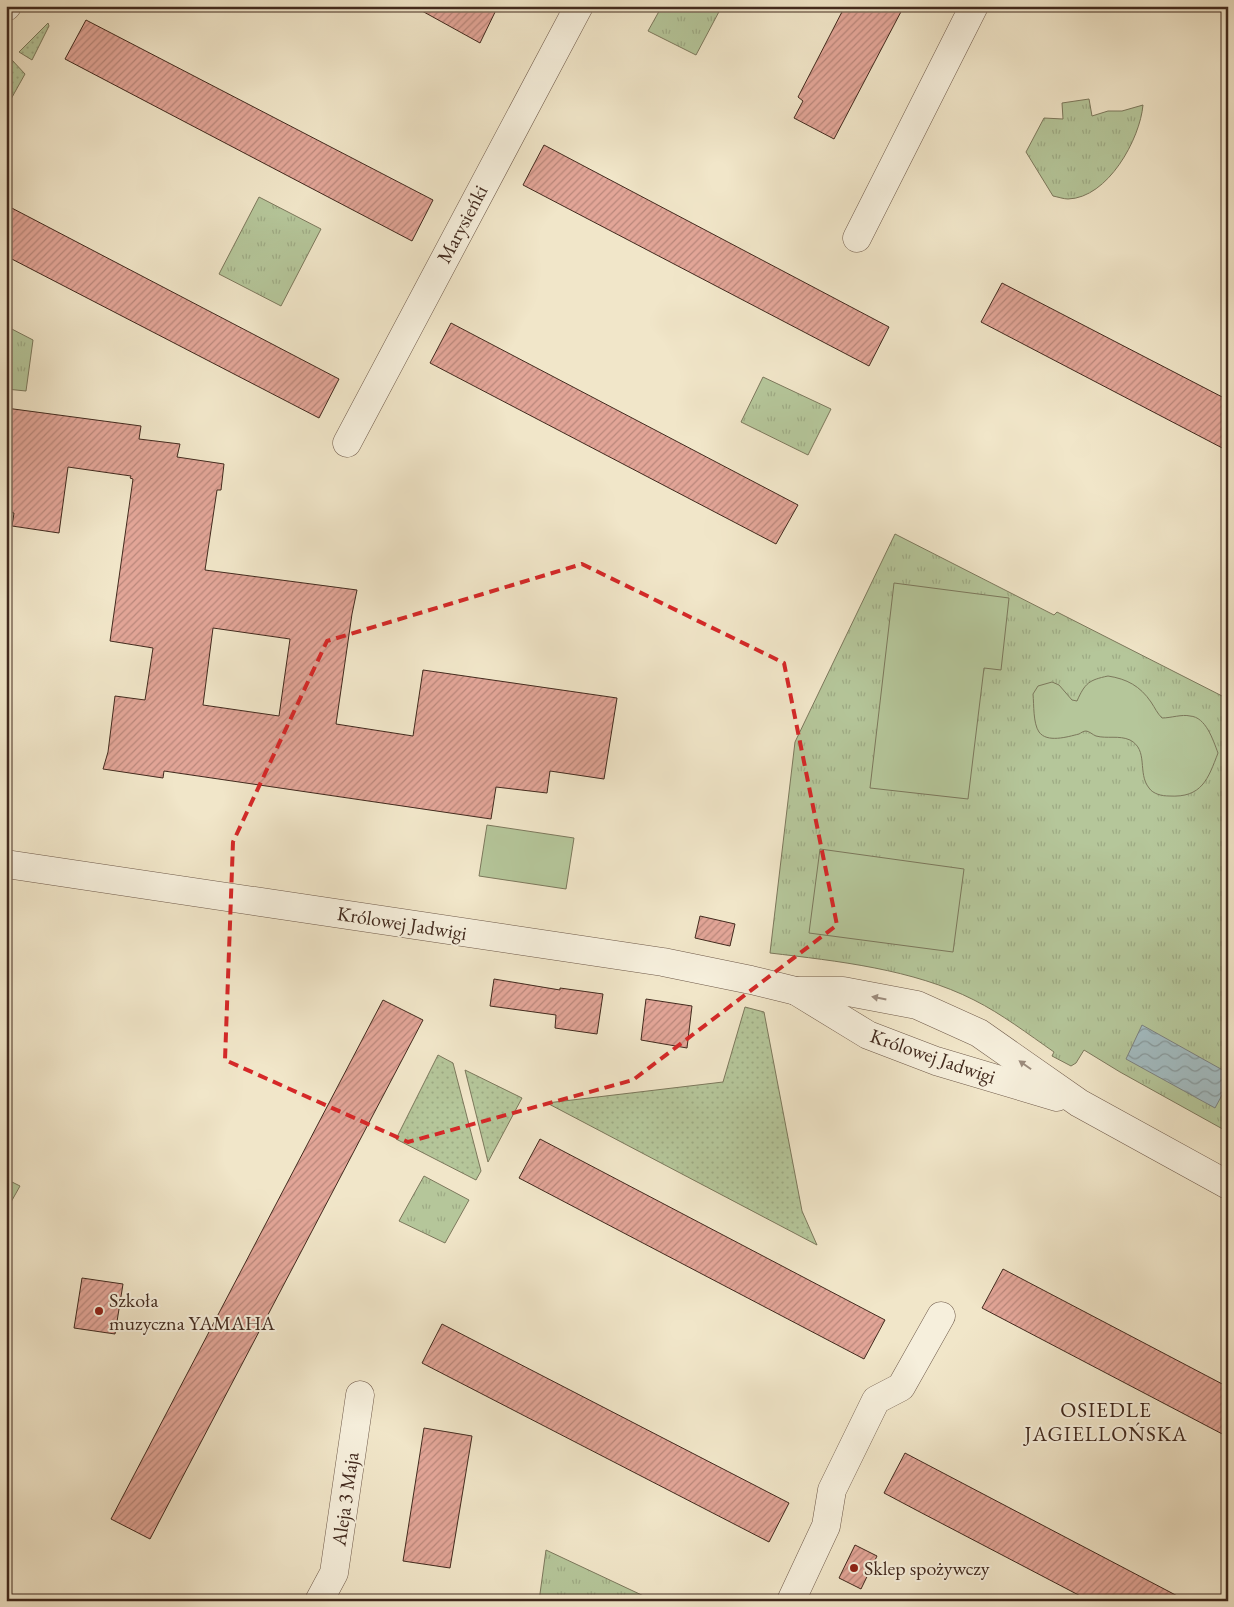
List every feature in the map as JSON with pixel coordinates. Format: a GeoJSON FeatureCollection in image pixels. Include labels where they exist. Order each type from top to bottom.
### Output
{"type":"FeatureCollection","features":[{"type":"Feature","properties":{"kind":"street","name":"Marysieńki"},"geometry":{"type":"LineString","coordinates":[[347,443],[579,6]]}},
{"type":"Feature","properties":{"kind":"street"},"geometry":{"type":"LineString","coordinates":[[858,238],[974,6]]}},
{"type":"Feature","properties":{"kind":"street","name":"Królowej Jadwigi"},"geometry":{"type":"LineString","coordinates":[[6,864],[663,962],[796,991],[843,991],[917,1005],[979,1033],[1079,1103],[1228,1185]]}},
{"type":"Feature","properties":{"kind":"street","name":"Królowej Jadwigi"},"geometry":{"type":"LineString","coordinates":[[796,991],[877,1038],[936,1061],[1079,1103]]}},
{"type":"Feature","properties":{"kind":"street"},"geometry":{"type":"LineString","coordinates":[[791,1601],[826,1526],[832,1490],[876,1400],[901,1386],[941,1316]]}},
{"type":"Feature","properties":{"kind":"street","name":"Aleja 3 Maja"},"geometry":{"type":"LineString","coordinates":[[319,1601],[334,1573],[360,1395]]}},
{"type":"Feature","properties":{"kind":"highlighted area"},"geometry":{"type":"Polygon","coordinates":[[[582,564],[784,663],[837,925],[633,1080],[408,1142],[225,1060],[233,842],[327,641],[582,564]]]}},
{"type":"Feature","properties":{"kind":"green space"},"geometry":{"type":"Polygon","coordinates":[[[662,6],[722,6],[696,55],[648,31],[662,6]]]}},
{"type":"Feature","properties":{"kind":"green space"},"geometry":{"type":"Polygon","coordinates":[[[48,23],[49,26],[32,60],[19,52],[48,23]]]}},
{"type":"Feature","properties":{"kind":"green space"},"geometry":{"type":"Polygon","coordinates":[[[12,60],[25,74],[6,108],[6,65],[12,60]]]}},
{"type":"Feature","properties":{"kind":"green space"},"geometry":{"type":"Polygon","coordinates":[[[1089,99],[1092,116],[1108,111],[1122,111],[1143,105],[1136,134],[1109,178],[1096,189],[1083,196],[1068,199],[1053,196],[1026,152],[1044,118],[1063,119],[1062,103],[1089,99]]]}},
{"type":"Feature","properties":{"kind":"green space"},"geometry":{"type":"Polygon","coordinates":[[[259,197],[321,229],[281,306],[219,274],[259,197]]]}},
{"type":"Feature","properties":{"kind":"green space"},"geometry":{"type":"Polygon","coordinates":[[[6,326],[33,340],[26,391],[6,389],[6,326]]]}},
{"type":"Feature","properties":{"kind":"green space"},"geometry":{"type":"Polygon","coordinates":[[[763,377],[831,409],[808,455],[741,422],[763,377]]]}},
{"type":"Feature","properties":{"kind":"green space"},"geometry":{"type":"Polygon","coordinates":[[[895,534],[1054,615],[1057,612],[1228,699],[1228,1132],[1084,1050],[1076,1063],[1071,1066],[1052,1056],[1054,1052],[1005,1018],[950,989],[874,968],[770,953],[795,742],[895,534]]]}},
{"type":"Feature","properties":{"kind":"green space"},"geometry":{"type":"Polygon","coordinates":[[[894,583],[1009,598],[1001,670],[984,668],[968,799],[870,788],[894,583]]]}},
{"type":"Feature","properties":{"kind":"green space"},"geometry":{"type":"Polygon","coordinates":[[[1108,676],[1127,681],[1138,688],[1147,696],[1162,718],[1184,715],[1196,717],[1205,725],[1218,753],[1207,779],[1196,790],[1180,796],[1163,796],[1153,792],[1149,788],[1144,776],[1139,750],[1136,744],[1130,740],[1096,736],[1086,731],[1058,738],[1047,737],[1039,732],[1035,719],[1033,694],[1038,686],[1052,682],[1059,685],[1072,700],[1077,701],[1088,683],[1108,676]]]}},
{"type":"Feature","properties":{"kind":"green space"},"geometry":{"type":"Polygon","coordinates":[[[487,825],[574,838],[566,889],[479,876],[487,825]]]}},
{"type":"Feature","properties":{"kind":"green space"},"geometry":{"type":"Polygon","coordinates":[[[820,849],[964,869],[953,952],[809,933],[820,849]]]}},
{"type":"Feature","properties":{"kind":"green space"},"geometry":{"type":"Polygon","coordinates":[[[745,1007],[764,1012],[802,1211],[817,1245],[547,1103],[723,1082],[745,1007]]]}},
{"type":"Feature","properties":{"kind":"green space"},"geometry":{"type":"Polygon","coordinates":[[[438,1055],[453,1063],[481,1171],[476,1180],[396,1139],[438,1055]]]}},
{"type":"Feature","properties":{"kind":"green space"},"geometry":{"type":"Polygon","coordinates":[[[465,1070],[522,1098],[488,1162],[465,1070]]]}},
{"type":"Feature","properties":{"kind":"green space"},"geometry":{"type":"Polygon","coordinates":[[[424,1176],[469,1200],[445,1243],[399,1221],[424,1176]]]}},
{"type":"Feature","properties":{"kind":"green space"},"geometry":{"type":"Polygon","coordinates":[[[6,1179],[20,1186],[6,1211],[6,1179]]]}},
{"type":"Feature","properties":{"kind":"green space"},"geometry":{"type":"Polygon","coordinates":[[[546,1550],[648,1598],[646,1601],[539,1601],[546,1550]]]}},
{"type":"Feature","properties":{"kind":"water"},"geometry":{"type":"Polygon","coordinates":[[[1142,1025],[1228,1073],[1228,1084],[1215,1108],[1126,1059],[1142,1025]]]}},
{"type":"Feature","properties":{"kind":"building"},"geometry":{"type":"Polygon","coordinates":[[[413,6],[498,6],[480,43],[413,6]]]}},
{"type":"Feature","properties":{"kind":"building"},"geometry":{"type":"Polygon","coordinates":[[[845,6],[904,6],[834,139],[794,118],[803,101],[798,97],[845,6]]]}},
{"type":"Feature","properties":{"kind":"building"},"geometry":{"type":"Polygon","coordinates":[[[86,20],[433,200],[412,241],[65,59],[86,20]]]}},
{"type":"Feature","properties":{"kind":"building"},"geometry":{"type":"Polygon","coordinates":[[[544,145],[889,327],[869,366],[523,185],[544,145]]]}},
{"type":"Feature","properties":{"kind":"building"},"geometry":{"type":"Polygon","coordinates":[[[6,205],[339,379],[319,418],[6,256],[6,205]]]}},
{"type":"Feature","properties":{"kind":"building"},"geometry":{"type":"Polygon","coordinates":[[[1002,283],[1228,400],[1228,451],[981,322],[1002,283]]]}},
{"type":"Feature","properties":{"kind":"building"},"geometry":{"type":"Polygon","coordinates":[[[451,323],[798,505],[776,544],[430,363],[451,323]]]}},
{"type":"Feature","properties":{"kind":"building"},"geometry":{"type":"Polygon","coordinates":[[[6,408],[141,426],[139,439],[180,444],[177,457],[224,464],[221,490],[217,490],[205,570],[357,590],[336,724],[413,736],[423,670],[617,698],[604,779],[550,771],[547,793],[496,787],[491,819],[164,771],[163,778],[103,769],[108,752],[115,696],[145,700],[153,648],[110,641],[133,479],[130,478],[131,476],[68,467],[59,533],[12,526],[14,513],[6,512],[6,408]],[[213,628],[203,705],[279,716],[290,639],[213,628]]]}},
{"type":"Feature","properties":{"kind":"building"},"geometry":{"type":"Polygon","coordinates":[[[700,916],[735,924],[730,946],[695,938],[700,916]]]}},
{"type":"Feature","properties":{"kind":"building"},"geometry":{"type":"Polygon","coordinates":[[[494,979],[560,990],[560,988],[603,994],[597,1034],[555,1028],[556,1015],[490,1006],[494,979]]]}},
{"type":"Feature","properties":{"kind":"building"},"geometry":{"type":"Polygon","coordinates":[[[646,999],[692,1006],[687,1048],[641,1040],[646,999]]]}},
{"type":"Feature","properties":{"kind":"building"},"geometry":{"type":"Polygon","coordinates":[[[383,1000],[423,1020],[150,1539],[111,1519],[383,1000]]]}},
{"type":"Feature","properties":{"kind":"building"},"geometry":{"type":"Polygon","coordinates":[[[540,1139],[885,1320],[864,1359],[519,1178],[540,1139]]]}},
{"type":"Feature","properties":{"kind":"building"},"geometry":{"type":"Polygon","coordinates":[[[1003,1269],[1228,1387],[1228,1437],[982,1308],[1003,1269]]]}},
{"type":"Feature","properties":{"kind":"building"},"geometry":{"type":"Polygon","coordinates":[[[82,1278],[123,1284],[115,1334],[74,1328],[82,1278]]]}},
{"type":"Feature","properties":{"kind":"building"},"geometry":{"type":"Polygon","coordinates":[[[442,1324],[789,1503],[769,1542],[422,1363],[442,1324]]]}},
{"type":"Feature","properties":{"kind":"building"},"geometry":{"type":"Polygon","coordinates":[[[424,1428],[472,1436],[450,1568],[403,1561],[424,1428]]]}},
{"type":"Feature","properties":{"kind":"building"},"geometry":{"type":"Polygon","coordinates":[[[905,1453],[1187,1601],[1090,1601],[918,1511],[884,1493],[905,1453]]]}},
{"type":"Feature","properties":{"kind":"building"},"geometry":{"type":"Polygon","coordinates":[[[855,1545],[877,1556],[861,1589],[839,1578],[855,1545]]]}},
{"type":"Feature","properties":{"kind":"place","name":"Szkoła muzyczna YAMAHA"},"geometry":{"type":"Point","coordinates":[99,1311]}},
{"type":"Feature","properties":{"kind":"place","name":"Sklep spożywczy"},"geometry":{"type":"Point","coordinates":[854,1568]}},
{"type":"Feature","properties":{"kind":"district","name":"OSIEDLE JAGIELLOŃSKA"},"geometry":{"type":"Point","coordinates":[1106,1421]}}]}
